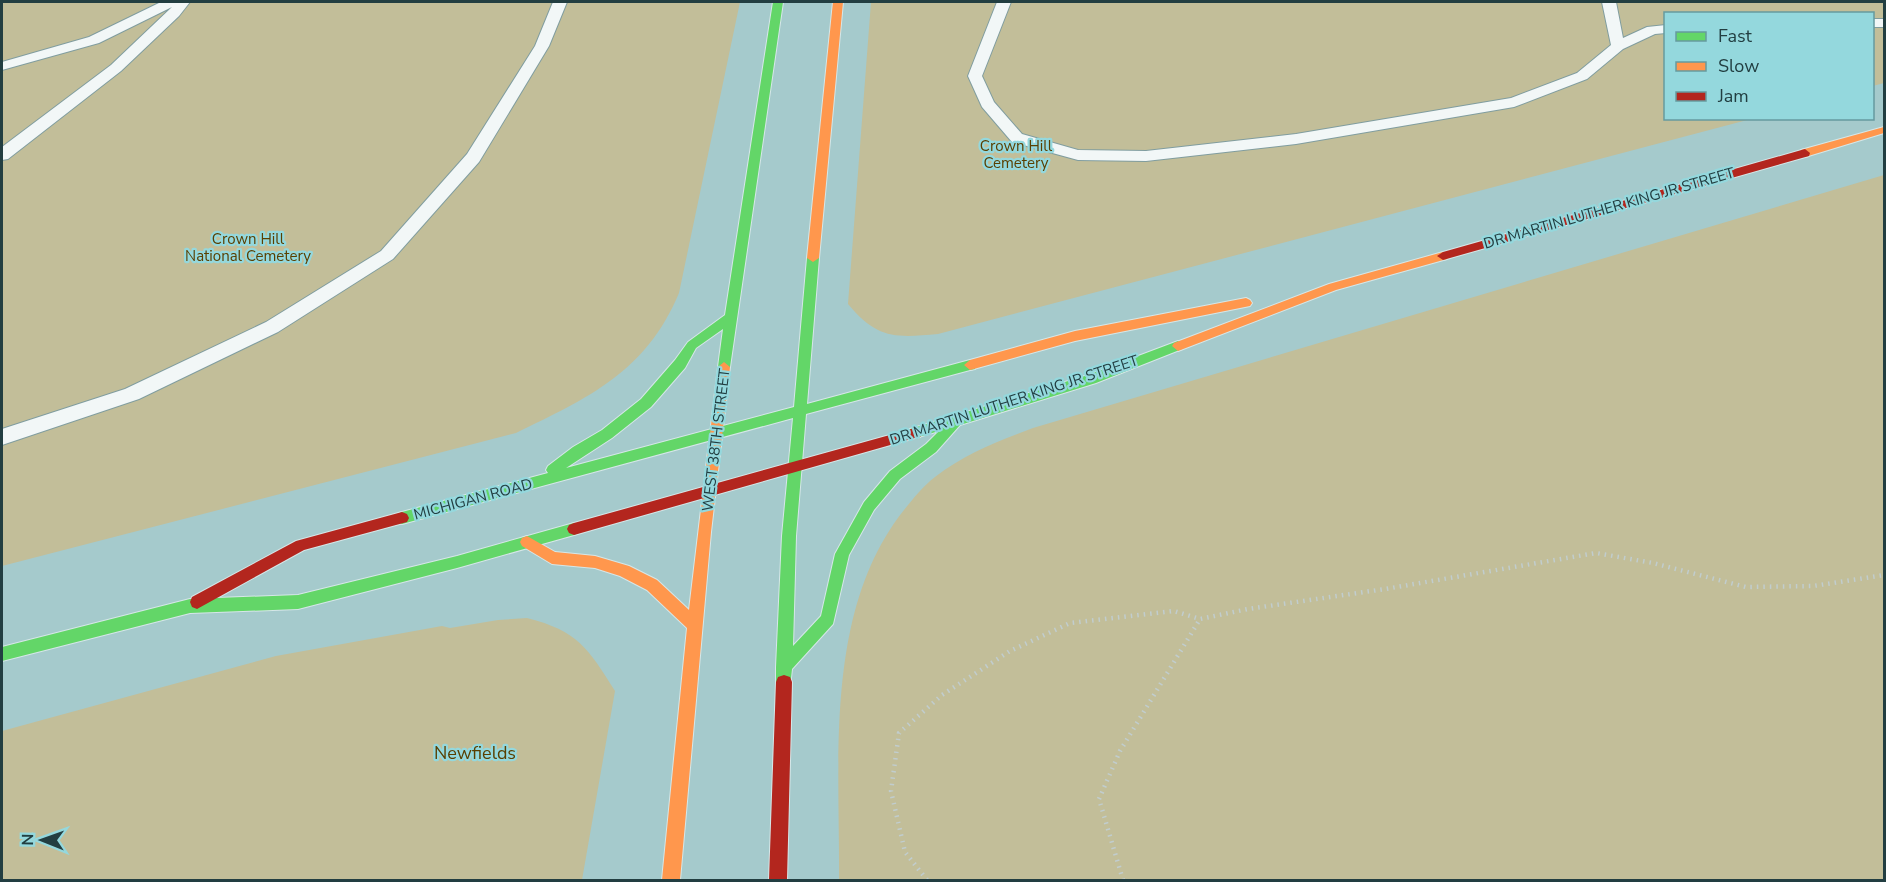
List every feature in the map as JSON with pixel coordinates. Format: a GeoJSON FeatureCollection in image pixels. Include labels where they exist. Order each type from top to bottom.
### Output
{"type":"FeatureCollection","features":[{"type":"Feature","properties":{"kind":"main road","name":"WEST 38TH STREET"},"geometry":{"type":"LineString","coordinates":[[671,880],[716,435],[778,2]]}},
{"type":"Feature","properties":{"kind":"main road"},"geometry":{"type":"LineString","coordinates":[[778,880],[789,536],[838,2]]}},
{"type":"Feature","properties":{"kind":"main road","name":"DR MARTIN LUTHER KING JR STREET"},"geometry":{"type":"LineString","coordinates":[[759,476],[957,421],[1091,379],[1333,287],[1884,130]]}},
{"type":"Feature","properties":{"kind":"main road","name":"DR MARTIN LUTHER KING JR STREET"},"geometry":{"type":"LineString","coordinates":[[768,420],[1075,336],[1333,287]]}},
{"type":"Feature","properties":{"kind":"main road"},"geometry":{"type":"LineString","coordinates":[[537,482],[578,451],[607,434],[646,403],[681,364],[692,345],[732,317]]}},
{"type":"Feature","properties":{"kind":"main road","name":"MICHIGAN ROAD"},"geometry":{"type":"LineString","coordinates":[[190,606],[301,545],[768,420]]}},
{"type":"Feature","properties":{"kind":"main road"},"geometry":{"type":"LineString","coordinates":[[784,667],[828,619],[842,554],[869,506],[895,475],[931,448],[957,421]]}},
{"type":"Feature","properties":{"kind":"main road","name":"MICHIGAN ROAD"},"geometry":{"type":"LineString","coordinates":[[2,654],[190,606],[298,602],[527,542],[759,476]]}},
{"type":"Feature","properties":{"kind":"main road"},"geometry":{"type":"LineString","coordinates":[[527,542],[552,558],[596,562],[624,571],[652,585],[695,625]]}},
{"type":"Feature","properties":{"kind":"lane"},"geometry":{"type":"LineString","coordinates":[[2,66],[94,40],[171,2]]}},
{"type":"Feature","properties":{"kind":"lane"},"geometry":{"type":"LineString","coordinates":[[2,154],[116,68],[183,2]]}},
{"type":"Feature","properties":{"kind":"lane"},"geometry":{"type":"LineString","coordinates":[[2,437],[132,394],[272,327],[387,255],[472,158],[542,46],[560,2]]}},
{"type":"Feature","properties":{"kind":"lane"},"geometry":{"type":"LineString","coordinates":[[1004,2],[975,76],[987,104],[1017,138],[1078,155],[1146,156],[1296,139],[1514,102],[1582,76],[1618,46],[1659,30]]}},
{"type":"Feature","properties":{"kind":"lane"},"geometry":{"type":"LineString","coordinates":[[1618,46],[1620,15],[1659,30]]}},
{"type":"Feature","properties":{"kind":"lane"},"geometry":{"type":"LineString","coordinates":[[94,40],[120,40],[132,53]]}},
{"type":"Feature","properties":{"kind":"path"},"geometry":{"type":"LineString","coordinates":[[927,880],[905,852],[891,791],[899,733],[942,695],[1000,658],[1070,623],[1174,611],[1200,620],[1248,609],[1385,589],[1596,553],[1653,563],[1746,587],[1813,586],[1884,575]]}},
{"type":"Feature","properties":{"kind":"path"},"geometry":{"type":"LineString","coordinates":[[1123,880],[1099,799],[1120,752],[1200,620]]}},
{"type":"Feature","properties":{"kind":"green space","name":"Crown Hill National Cemetery"},"geometry":{"type":"Polygon","coordinates":[[[2,2],[740,2],[679,293],[650,343],[612,380],[591,394],[516,433],[2,566],[2,2]]]}},
{"type":"Feature","properties":{"kind":"green space","name":"Crown Hill Cemetery"},"geometry":{"type":"Polygon","coordinates":[[[871,2],[1884,2],[1884,83],[1874,86],[1874,12],[1664,12],[1664,120],[1747,120],[938,334],[910,336],[888,334],[868,324],[848,304],[871,2]]]}},
{"type":"Feature","properties":{"kind":"green space"},"geometry":{"type":"Polygon","coordinates":[[[1884,175],[1884,880],[839,880],[838,786],[842,688],[849,639],[860,593],[878,550],[904,510],[926,484],[946,469],[982,449],[1033,428],[1884,175]]]}},
{"type":"Feature","properties":{"kind":"green space","name":"Newfields"},"geometry":{"type":"Polygon","coordinates":[[[527,618],[558,629],[580,643],[589,652],[615,691],[582,880],[2,880],[2,731],[276,656],[442,626],[450,628],[527,618]]]}},
{"type":"Feature","properties":{"kind":"traffic: fast"},"geometry":{"type":"LineString","coordinates":[[724,367],[778,2]]}},
{"type":"Feature","properties":{"kind":"traffic: fast"},"geometry":{"type":"LineString","coordinates":[[784,682],[789,536],[813,258]]}},
{"type":"Feature","properties":{"kind":"traffic: fast"},"geometry":{"type":"LineString","coordinates":[[553,470],[578,451],[607,434],[646,403],[680,364],[692,345],[732,317]]}},
{"type":"Feature","properties":{"kind":"traffic: fast"},"geometry":{"type":"LineString","coordinates":[[915,433],[1091,379],[1178,346]]}},
{"type":"Feature","properties":{"kind":"traffic: fast"},"geometry":{"type":"LineString","coordinates":[[402,518],[970,365]]}},
{"type":"Feature","properties":{"kind":"traffic: fast"},"geometry":{"type":"LineString","coordinates":[[784,667],[828,619],[842,554],[869,506],[895,475],[931,448],[953,425]]}},
{"type":"Feature","properties":{"kind":"traffic: fast"},"geometry":{"type":"LineString","coordinates":[[2,654],[190,606],[298,602],[457,562],[574,529]]}},
{"type":"Feature","properties":{"kind":"traffic: slow"},"geometry":{"type":"LineString","coordinates":[[813,258],[838,2]]}},
{"type":"Feature","properties":{"kind":"traffic: slow"},"geometry":{"type":"LineString","coordinates":[[1805,153],[1884,130]]}},
{"type":"Feature","properties":{"kind":"traffic: slow"},"geometry":{"type":"LineString","coordinates":[[1178,346],[1333,287],[1443,256]]}},
{"type":"Feature","properties":{"kind":"traffic: slow"},"geometry":{"type":"LineString","coordinates":[[970,365],[1075,336],[1246,303]]}},
{"type":"Feature","properties":{"kind":"traffic: slow"},"geometry":{"type":"LineString","coordinates":[[671,880],[704,532],[724,367]]}},
{"type":"Feature","properties":{"kind":"traffic: slow"},"geometry":{"type":"LineString","coordinates":[[527,542],[552,558],[595,562],[624,571],[652,585],[695,625]]}},
{"type":"Feature","properties":{"kind":"traffic: jam"},"geometry":{"type":"LineString","coordinates":[[1443,256],[1805,153]]}},
{"type":"Feature","properties":{"kind":"traffic: jam"},"geometry":{"type":"LineString","coordinates":[[574,529],[915,433]]}},
{"type":"Feature","properties":{"kind":"traffic: jam"},"geometry":{"type":"LineString","coordinates":[[197,602],[301,545],[402,518]]}},
{"type":"Feature","properties":{"kind":"traffic: jam"},"geometry":{"type":"LineString","coordinates":[[778,880],[784,682]]}}]}
